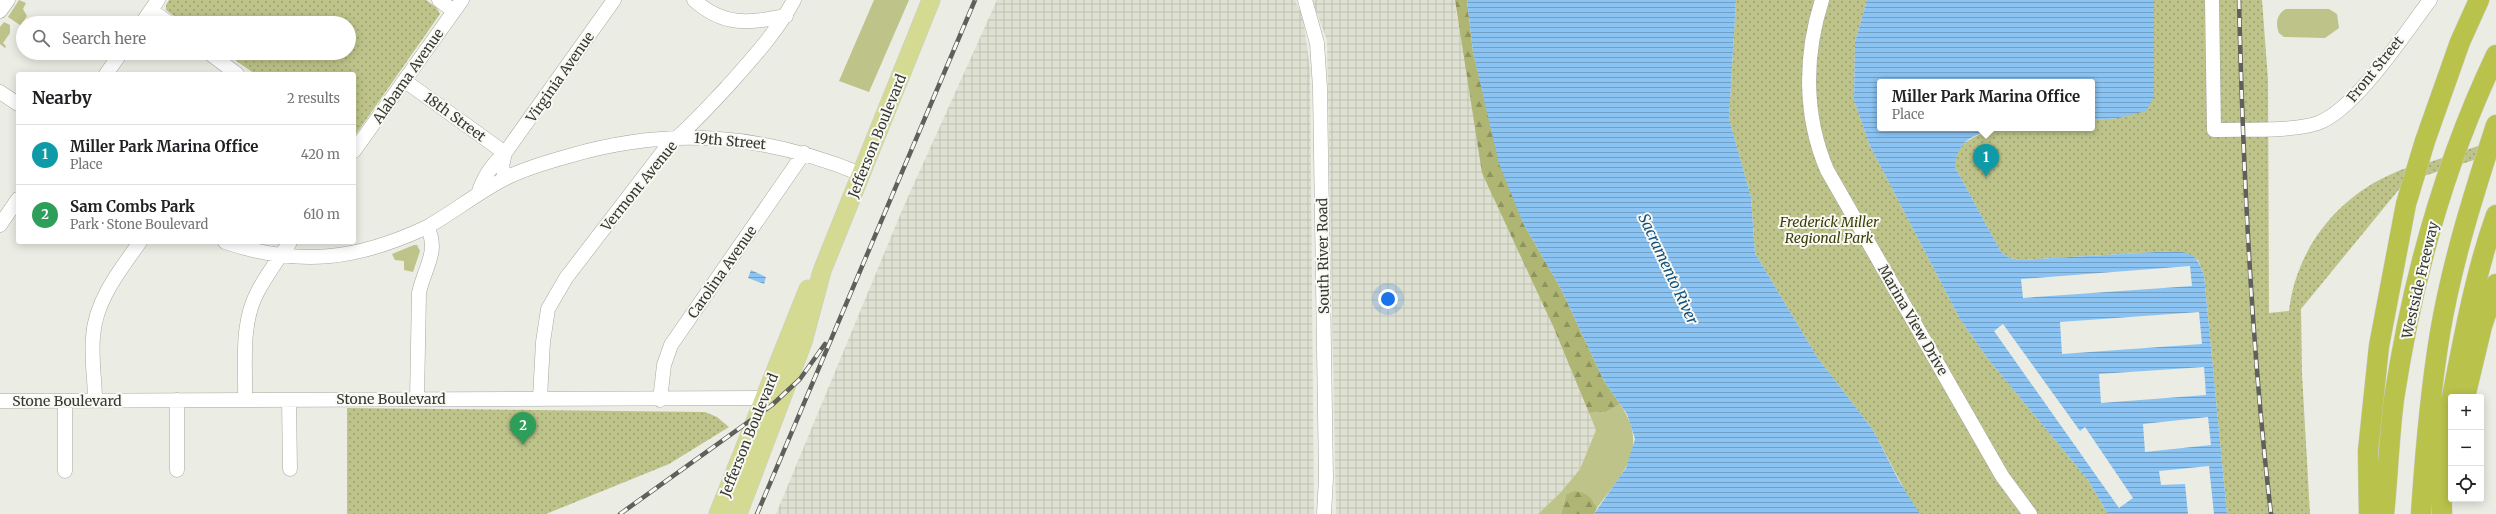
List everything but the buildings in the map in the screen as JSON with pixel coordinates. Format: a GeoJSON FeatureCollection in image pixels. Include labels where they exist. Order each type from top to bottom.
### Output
{"type":"FeatureCollection","features":[{"type":"Feature","properties":{"kind":"highway"},"geometry":{"type":"LineString","coordinates":[[2369,514],[2368,451],[2379,346],[2406,204],[2425,141],[2460,42],[2479,0]]}},
{"type":"Feature","properties":{"kind":"highway","name":"Westside Freeway"},"geometry":{"type":"LineString","coordinates":[[2384,514],[2395,398],[2423,252],[2443,185],[2496,55]]}},
{"type":"Feature","properties":{"kind":"highway"},"geometry":{"type":"LineString","coordinates":[[2421,514],[2426,431],[2440,332],[2478,180],[2496,125]]}},
{"type":"Feature","properties":{"kind":"highway"},"geometry":{"type":"LineString","coordinates":[[2452,394],[2474,289],[2485,245],[2496,214]]}},
{"type":"Feature","properties":{"kind":"highway"},"geometry":{"type":"LineString","coordinates":[[2466,394],[2482,326],[2496,284]]}},
{"type":"Feature","properties":{"kind":"highway"},"geometry":{"type":"LineString","coordinates":[[2442,512],[2441,467],[2448,419]]}},
{"type":"Feature","properties":{"kind":"highway"},"geometry":{"type":"LineString","coordinates":[[2442,512],[2448,488]]}},
{"type":"Feature","properties":{"kind":"main road","name":"Jefferson Boulevard"},"geometry":{"type":"LineString","coordinates":[[718,514],[773,398],[803,342],[822,271],[931,0]]}},
{"type":"Feature","properties":{"kind":"main road","name":"Jefferson Boulevard"},"geometry":{"type":"LineString","coordinates":[[738,514],[773,398]]}},
{"type":"Feature","properties":{"kind":"street"},"geometry":{"type":"LineString","coordinates":[[0,11],[8,0]]}},
{"type":"Feature","properties":{"kind":"street"},"geometry":{"type":"LineString","coordinates":[[439,0],[458,6]]}},
{"type":"Feature","properties":{"kind":"street","name":"Virginia Avenue"},"geometry":{"type":"LineString","coordinates":[[478,194],[484,177],[491,165],[505,154],[614,0]]}},
{"type":"Feature","properties":{"kind":"street"},"geometry":{"type":"LineString","coordinates":[[694,0],[715,16],[733,21],[752,22],[786,16]]}},
{"type":"Feature","properties":{"kind":"street","name":"Vermont Avenue"},"geometry":{"type":"LineString","coordinates":[[540,398],[543,342],[548,309],[570,273],[668,145],[678,137],[747,65],[786,16],[794,0]]}},
{"type":"Feature","properties":{"kind":"street","name":"South River Road"},"geometry":{"type":"LineString","coordinates":[[1305,0],[1317,43],[1320,88],[1326,478],[1324,514]]}},
{"type":"Feature","properties":{"kind":"street","name":"Marina View Drive"},"geometry":{"type":"LineString","coordinates":[[1822,0],[1814,35],[1809,87],[1810,109],[1819,151],[1827,170],[2002,476],[2030,514]]}},
{"type":"Feature","properties":{"kind":"street","name":"Front Street"},"geometry":{"type":"LineString","coordinates":[[2212,0],[2214,130],[2306,126],[2328,118],[2344,107],[2358,92],[2430,0]]}},
{"type":"Feature","properties":{"kind":"street"},"geometry":{"type":"LineString","coordinates":[[147,16],[155,5],[164,16]]}},
{"type":"Feature","properties":{"kind":"street","name":"Alabama Avenue"},"geometry":{"type":"LineString","coordinates":[[356,149],[458,6]]}},
{"type":"Feature","properties":{"kind":"street"},"geometry":{"type":"LineString","coordinates":[[107,72],[116,60]]}},
{"type":"Feature","properties":{"kind":"street"},"geometry":{"type":"LineString","coordinates":[[218,60],[234,72]]}},
{"type":"Feature","properties":{"kind":"street","name":"18th Street"},"geometry":{"type":"LineString","coordinates":[[404,81],[505,154]]}},
{"type":"Feature","properties":{"kind":"street"},"geometry":{"type":"LineString","coordinates":[[0,92],[16,103]]}},
{"type":"Feature","properties":{"kind":"street","name":"19th Street"},"geometry":{"type":"LineString","coordinates":[[505,178],[544,163],[589,150],[626,143],[678,137],[748,141],[804,153],[861,174]]}},
{"type":"Feature","properties":{"kind":"street","name":"Carolina Avenue"},"geometry":{"type":"LineString","coordinates":[[660,400],[664,365],[671,345],[804,153]]}},
{"type":"Feature","properties":{"kind":"street"},"geometry":{"type":"LineString","coordinates":[[231,244],[263,254],[325,258],[351,254],[391,243],[427,228],[505,178],[502,166],[505,154]]}},
{"type":"Feature","properties":{"kind":"street"},"geometry":{"type":"LineString","coordinates":[[0,225],[16,202]]}},
{"type":"Feature","properties":{"kind":"street"},"geometry":{"type":"LineString","coordinates":[[417,399],[419,293],[422,277],[434,247],[433,239],[427,228]]}},
{"type":"Feature","properties":{"kind":"street"},"geometry":{"type":"LineString","coordinates":[[95,401],[93,336],[101,305],[116,277],[139,244]]}},
{"type":"Feature","properties":{"kind":"street"},"geometry":{"type":"LineString","coordinates":[[245,400],[248,320],[258,291],[289,244]]}},
{"type":"Feature","properties":{"kind":"street","name":"Stone Boulevard"},"geometry":{"type":"LineString","coordinates":[[0,402],[540,398],[660,400],[773,398]]}},
{"type":"Feature","properties":{"kind":"street"},"geometry":{"type":"LineString","coordinates":[[177,400],[178,470]]}},
{"type":"Feature","properties":{"kind":"street"},"geometry":{"type":"LineString","coordinates":[[289,400],[290,469]]}},
{"type":"Feature","properties":{"kind":"street"},"geometry":{"type":"LineString","coordinates":[[65,401],[65,471]]}},
{"type":"Feature","properties":{"kind":"shaded area"},"geometry":{"type":"Polygon","coordinates":[[[997,0],[1295,0],[1303,17],[1310,70],[1314,514],[776,514],[903,208],[997,0]]]}},
{"type":"Feature","properties":{"kind":"shaded area"},"geometry":{"type":"Polygon","coordinates":[[[1312,0],[1455,0],[1457,18],[1553,326],[1596,430],[1580,469],[1561,492],[1538,514],[1336,514],[1327,40],[1312,0]]]}},
{"type":"Feature","properties":{"kind":"green space"},"geometry":{"type":"Polygon","coordinates":[[[19,0],[26,3],[23,9],[27,16],[16,16],[16,22],[8,17],[19,0]]]}},
{"type":"Feature","properties":{"kind":"green space"},"geometry":{"type":"Polygon","coordinates":[[[169,0],[426,0],[437,8],[440,14],[356,134],[356,72],[252,72],[235,60],[356,60],[356,16],[174,16],[166,10],[166,5],[169,0]]]}},
{"type":"Feature","properties":{"kind":"green space"},"geometry":{"type":"Polygon","coordinates":[[[874,0],[909,0],[869,92],[839,81],[874,0]]]}},
{"type":"Feature","properties":{"kind":"green space"},"geometry":{"type":"Polygon","coordinates":[[[1455,0],[1467,0],[1473,52],[1486,105],[1523,223],[1561,289],[1604,381],[1620,404],[1606,412],[1589,413],[1553,326],[1482,173],[1455,0]]]}},
{"type":"Feature","properties":{"kind":"green space","name":"Frederick Miller Regional Park"},"geometry":{"type":"Polygon","coordinates":[[[1736,0],[1867,0],[1855,42],[1854,100],[1870,146],[1960,319],[1988,359],[2088,480],[2108,514],[1920,514],[1914,508],[1873,430],[1817,357],[1755,253],[1751,197],[1729,119],[1736,0]]]}},
{"type":"Feature","properties":{"kind":"green space"},"geometry":{"type":"Polygon","coordinates":[[[2154,0],[2262,0],[2268,80],[2269,313],[2289,311],[2293,288],[2300,267],[2310,246],[2338,211],[2355,196],[2373,183],[2401,170],[2421,165],[2496,140],[2496,153],[2405,182],[2301,309],[2302,374],[2310,514],[2227,514],[2204,275],[2198,260],[2173,251],[2020,260],[2009,258],[2001,252],[1955,167],[1955,157],[1957,152],[1968,141],[1982,133],[1991,131],[2095,131],[2095,120],[2119,118],[2154,96],[2154,0]]]}},
{"type":"Feature","properties":{"kind":"green space"},"geometry":{"type":"Polygon","coordinates":[[[2286,9],[2329,9],[2337,14],[2339,28],[2325,38],[2284,37],[2279,33],[2277,22],[2281,13],[2286,9]]]}},
{"type":"Feature","properties":{"kind":"green space"},"geometry":{"type":"Polygon","coordinates":[[[4,22],[10,25],[10,33],[3,43],[6,46],[5,48],[0,44],[0,27],[4,22]]]}},
{"type":"Feature","properties":{"kind":"green space"},"geometry":{"type":"Polygon","coordinates":[[[417,245],[420,251],[413,272],[404,270],[404,261],[395,260],[392,254],[417,245]]]}},
{"type":"Feature","properties":{"kind":"green space"},"geometry":{"type":"Polygon","coordinates":[[[1620,404],[1629,420],[1633,434],[1633,447],[1630,459],[1616,483],[1597,508],[1593,501],[1566,495],[1561,514],[1538,514],[1561,492],[1580,469],[1596,430],[1589,413],[1606,412],[1620,404]]]}},
{"type":"Feature","properties":{"kind":"green space"},"geometry":{"type":"Polygon","coordinates":[[[347,408],[705,412],[717,417],[729,427],[669,464],[546,514],[347,514],[347,408]]]}},
{"type":"Feature","properties":{"kind":"green space"},"geometry":{"type":"Polygon","coordinates":[[[1575,491],[1583,493],[1593,501],[1597,508],[1594,514],[1561,514],[1566,495],[1575,491]]]}},
{"type":"Feature","properties":{"kind":"water","name":"Sacramento River"},"geometry":{"type":"Polygon","coordinates":[[[1467,0],[1736,0],[1729,119],[1751,197],[1755,253],[1817,357],[1873,430],[1899,481],[1920,514],[1594,514],[1626,468],[1635,439],[1627,414],[1604,381],[1561,289],[1523,223],[1499,164],[1473,52],[1467,0]]]}},
{"type":"Feature","properties":{"kind":"water"},"geometry":{"type":"Polygon","coordinates":[[[1867,0],[2154,0],[2154,97],[2146,111],[2119,118],[2095,120],[2095,79],[1877,79],[1877,131],[1990,131],[1981,133],[1966,141],[1957,156],[1955,167],[2001,252],[2009,258],[2020,260],[2173,251],[2190,254],[2196,260],[2204,275],[2227,514],[2108,514],[2088,480],[1988,359],[1960,319],[1870,146],[1854,100],[1855,42],[1867,0]]]}},
{"type":"Feature","properties":{"kind":"water"},"geometry":{"type":"Polygon","coordinates":[[[751,270],[766,277],[764,284],[748,278],[751,270]]]}},
{"type":"Feature","properties":{"kind":"pier"},"geometry":{"type":"Polygon","coordinates":[[[2190,266],[2192,286],[2023,298],[2021,279],[2190,266]]]}},
{"type":"Feature","properties":{"kind":"pier"},"geometry":{"type":"Polygon","coordinates":[[[2199,312],[2202,344],[2062,354],[2060,322],[2199,312]]]}},
{"type":"Feature","properties":{"kind":"pier"},"geometry":{"type":"Polygon","coordinates":[[[2003,324],[2080,431],[2085,427],[2133,498],[2119,508],[1994,331],[2003,324]]]}},
{"type":"Feature","properties":{"kind":"pier"},"geometry":{"type":"Polygon","coordinates":[[[2204,367],[2206,395],[2101,403],[2099,374],[2204,367]]]}},
{"type":"Feature","properties":{"kind":"pier"},"geometry":{"type":"Polygon","coordinates":[[[2208,417],[2211,445],[2145,452],[2143,424],[2208,417]]]}},
{"type":"Feature","properties":{"kind":"pier"},"geometry":{"type":"Polygon","coordinates":[[[2209,466],[2214,514],[2188,514],[2185,484],[2161,485],[2159,471],[2209,466]]]}},
{"type":"Feature","properties":{"kind":"railway"},"geometry":{"type":"LineString","coordinates":[[757,514],[975,0]]}},
{"type":"Feature","properties":{"kind":"railway"},"geometry":{"type":"LineString","coordinates":[[2239,0],[2243,129],[2253,322],[2271,514]]}},
{"type":"Feature","properties":{"kind":"railway"},"geometry":{"type":"LineString","coordinates":[[620,514],[772,405],[800,379],[825,344]]}},
{"type":"Feature","properties":{"kind":"place","name":"Miller Park Marina Office"},"geometry":{"type":"Point","coordinates":[1986,177]}},
{"type":"Feature","properties":{"kind":"place","name":"Sam Combs Park"},"geometry":{"type":"Point","coordinates":[523,445]}}]}
